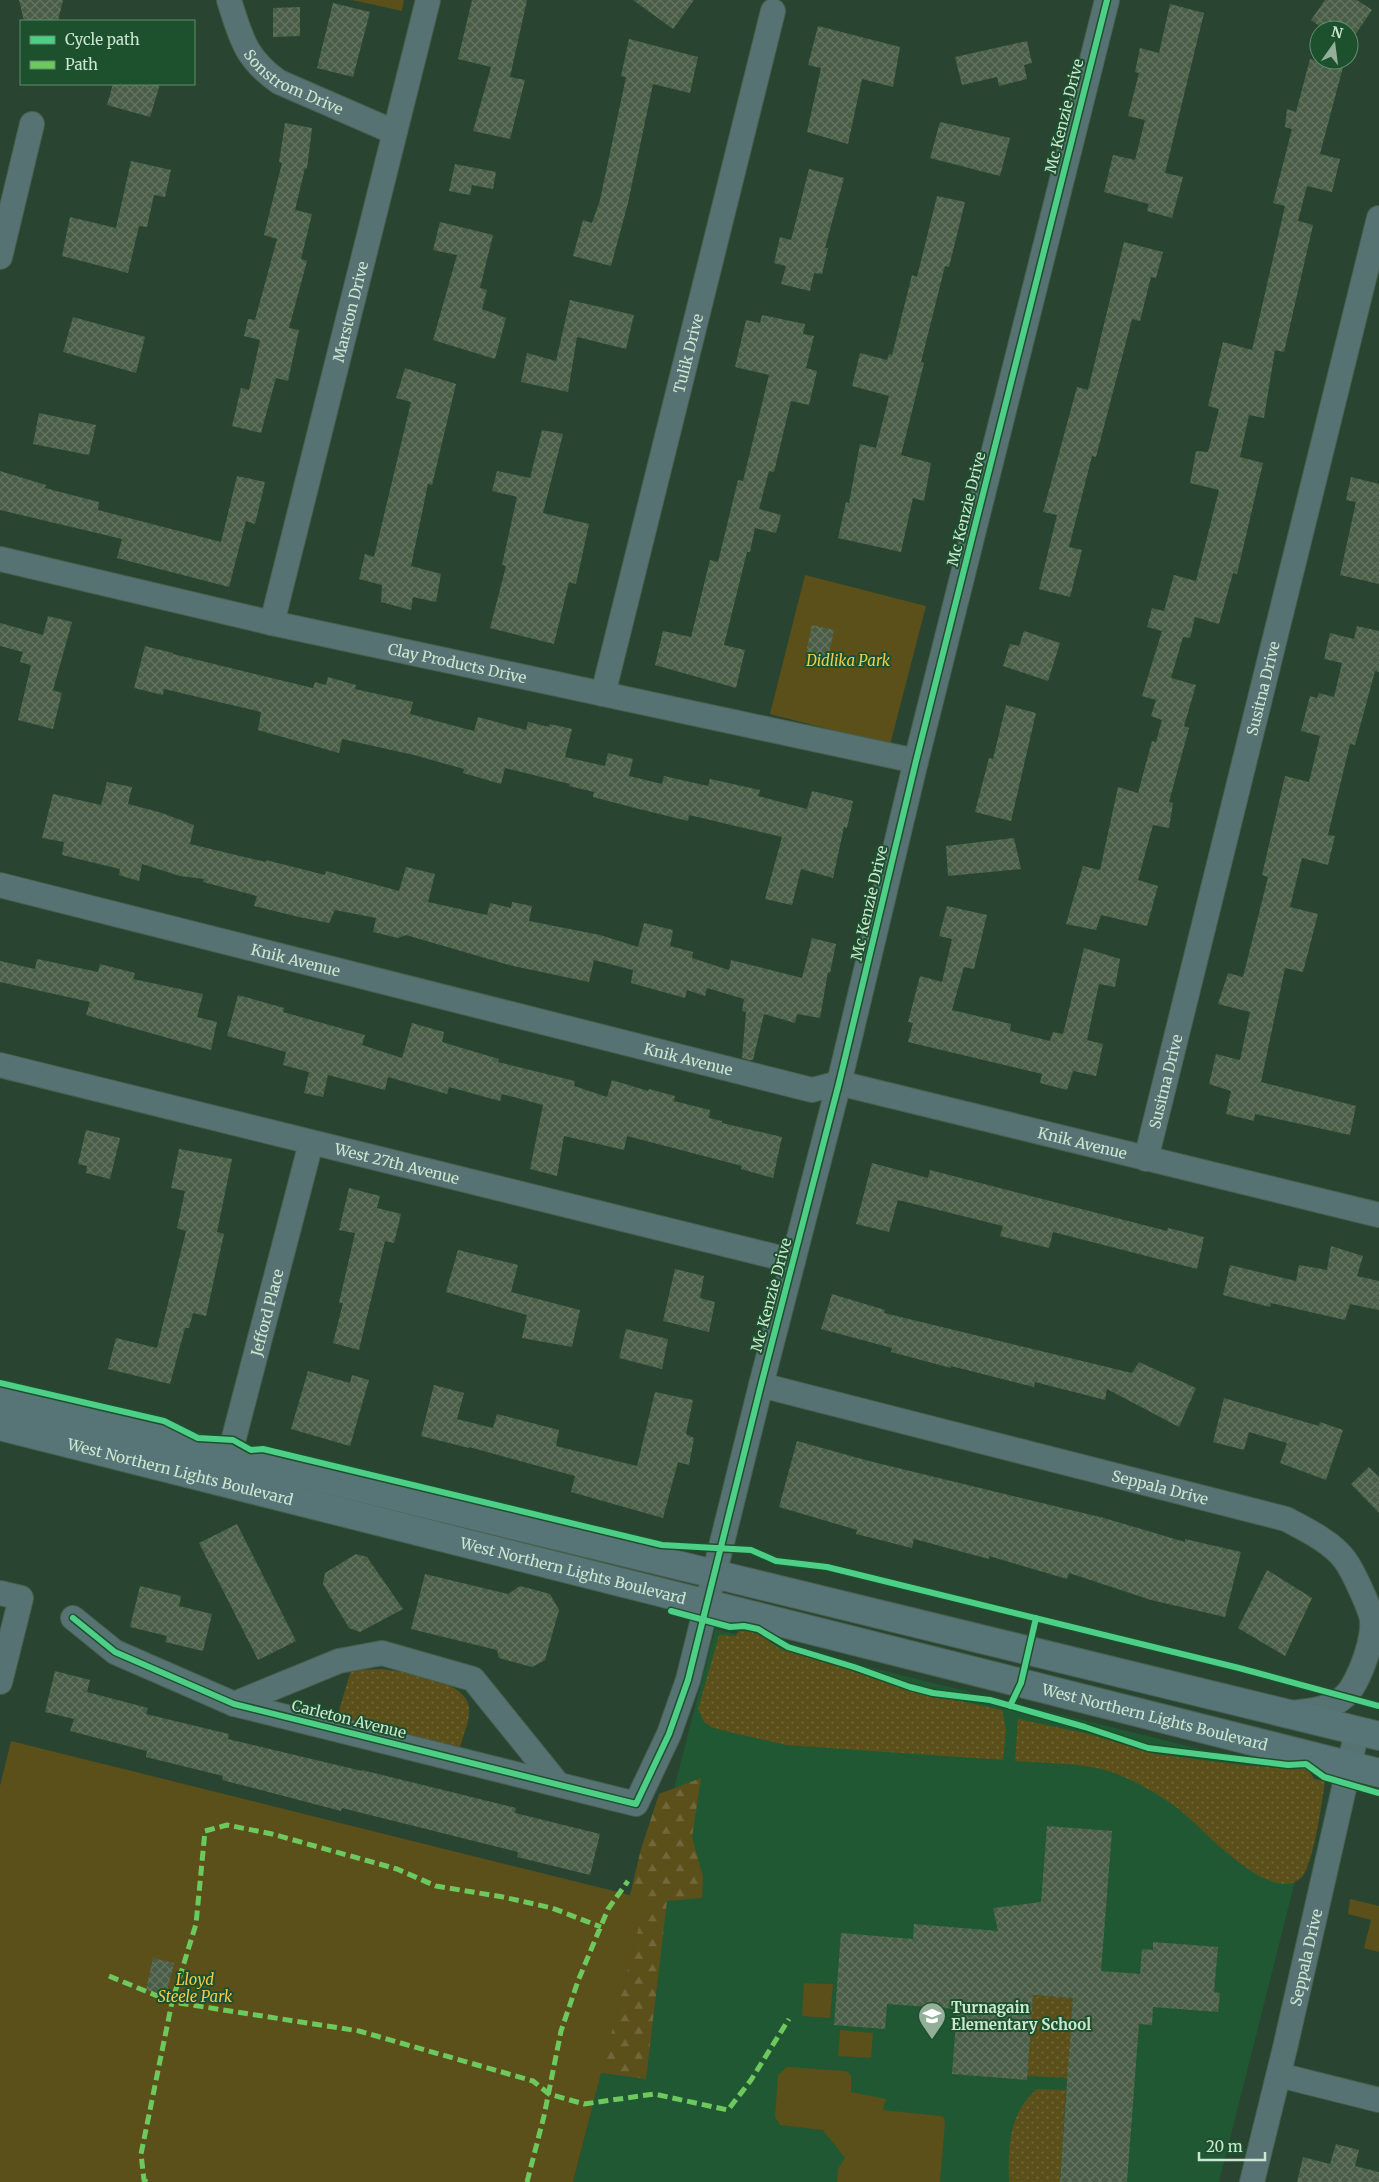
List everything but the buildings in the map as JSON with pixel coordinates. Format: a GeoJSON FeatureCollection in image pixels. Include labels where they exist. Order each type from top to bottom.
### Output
{"type":"FeatureCollection","features":[{"type":"Feature","properties":{"kind":"street","name":"Sonstrom Drive"},"geometry":{"type":"LineString","coordinates":[[229,0],[242,39],[250,55],[262,70],[278,82],[394,132]]}},
{"type":"Feature","properties":{"kind":"street","name":"Marston Drive"},"geometry":{"type":"LineString","coordinates":[[272,623],[428,0]]}},
{"type":"Feature","properties":{"kind":"street","name":"Mc Kenzie Drive"},"geometry":{"type":"LineString","coordinates":[[636,1804],[669,1734],[688,1680],[761,1385],[840,1083],[916,761],[1107,0]]}},
{"type":"Feature","properties":{"kind":"street","name":"Tulik Drive"},"geometry":{"type":"LineString","coordinates":[[603,694],[773,11]]}},
{"type":"Feature","properties":{"kind":"street"},"geometry":{"type":"LineString","coordinates":[[0,257],[32,124]]}},
{"type":"Feature","properties":{"kind":"street","name":"Susitna Drive"},"geometry":{"type":"LineString","coordinates":[[1146,1159],[1379,218]]}},
{"type":"Feature","properties":{"kind":"street","name":"Clay Products Drive"},"geometry":{"type":"LineString","coordinates":[[0,559],[272,623],[916,761]]}},
{"type":"Feature","properties":{"kind":"street","name":"Knik Avenue"},"geometry":{"type":"LineString","coordinates":[[0,885],[812,1090],[840,1083],[1379,1215]]}},
{"type":"Feature","properties":{"kind":"street","name":"West 27th Avenue"},"geometry":{"type":"LineString","coordinates":[[0,1065],[793,1261]]}},
{"type":"Feature","properties":{"kind":"street","name":"Jefford Place"},"geometry":{"type":"LineString","coordinates":[[223,1482],[228,1456],[311,1143]]}},
{"type":"Feature","properties":{"kind":"street","name":"Seppala Drive"},"geometry":{"type":"LineString","coordinates":[[761,1385],[1286,1519],[1317,1535],[1345,1559],[1372,1617],[1370,1643],[1361,1670],[1344,1697],[1321,1710],[1287,1714]]}},
{"type":"Feature","properties":{"kind":"street","name":"West Northern Lights Boulevard"},"geometry":{"type":"LineString","coordinates":[[0,1400],[1368,1733]]}},
{"type":"Feature","properties":{"kind":"street","name":"West Northern Lights Boulevard"},"geometry":{"type":"LineString","coordinates":[[0,1426],[1379,1773]]}},
{"type":"Feature","properties":{"kind":"street"},"geometry":{"type":"LineString","coordinates":[[0,1682],[10,1596]]}},
{"type":"Feature","properties":{"kind":"street","name":"Carleton Avenue"},"geometry":{"type":"LineString","coordinates":[[73,1618],[115,1652],[234,1704],[636,1804]]}},
{"type":"Feature","properties":{"kind":"street","name":"Carleton Avenue"},"geometry":{"type":"LineString","coordinates":[[234,1704],[339,1662],[382,1653],[473,1679],[557,1783]]}},
{"type":"Feature","properties":{"kind":"street","name":"Seppala Drive"},"geometry":{"type":"LineString","coordinates":[[1252,2182],[1279,2075],[1350,1766],[1368,1733]]}},
{"type":"Feature","properties":{"kind":"street"},"geometry":{"type":"LineString","coordinates":[[1279,2075],[1379,2100]]}},
{"type":"Feature","properties":{"kind":"shaded area","name":"Turnagain Elementary School"},"geometry":{"type":"Polygon","coordinates":[[[715,1629],[1240,1759],[1320,1782],[1219,2182],[573,2182],[715,1629]]]}},
{"type":"Feature","properties":{"kind":"green space"},"geometry":{"type":"Polygon","coordinates":[[[352,0],[404,0],[402,11],[352,0]]]}},
{"type":"Feature","properties":{"kind":"green space","name":"Didlika Park"},"geometry":{"type":"Polygon","coordinates":[[[805,575],[926,606],[890,745],[770,714],[805,575]]]}},
{"type":"Feature","properties":{"kind":"green space"},"geometry":{"type":"Polygon","coordinates":[[[749,1630],[759,1634],[780,1649],[852,1669],[881,1681],[923,1693],[1002,1710],[1006,1730],[1003,1760],[786,1745],[713,1728],[704,1722],[698,1709],[719,1635],[735,1636],[739,1631],[749,1630]]]}},
{"type":"Feature","properties":{"kind":"green space"},"geometry":{"type":"Polygon","coordinates":[[[382,1669],[434,1679],[447,1684],[466,1699],[469,1709],[468,1718],[460,1747],[457,1751],[339,1719],[338,1714],[351,1670],[382,1669]]]}},
{"type":"Feature","properties":{"kind":"green space"},"geometry":{"type":"Polygon","coordinates":[[[1018,1719],[1089,1734],[1155,1754],[1249,1766],[1308,1768],[1314,1779],[1325,1781],[1317,1831],[1310,1858],[1302,1877],[1292,1883],[1279,1883],[1264,1878],[1248,1869],[1233,1857],[1174,1805],[1124,1777],[1085,1766],[1015,1761],[1018,1719]]]}},
{"type":"Feature","properties":{"kind":"green space","name":"Lloyd Steele Park"},"geometry":{"type":"Polygon","coordinates":[[[11,1741],[646,1899],[573,2182],[0,2182],[0,1786],[11,1741]]]}},
{"type":"Feature","properties":{"kind":"green space"},"geometry":{"type":"Polygon","coordinates":[[[701,1778],[692,1837],[703,1877],[702,1898],[667,1901],[646,2079],[595,2072],[630,1895],[641,1849],[659,1794],[701,1778]]]}},
{"type":"Feature","properties":{"kind":"green space"},"geometry":{"type":"Polygon","coordinates":[[[1350,1899],[1379,1906],[1379,1952],[1364,1948],[1371,1920],[1348,1914],[1350,1899]]]}},
{"type":"Feature","properties":{"kind":"green space"},"geometry":{"type":"Polygon","coordinates":[[[804,1983],[833,1984],[830,2018],[802,2016],[804,1983]]]}},
{"type":"Feature","properties":{"kind":"green space"},"geometry":{"type":"Polygon","coordinates":[[[1033,1995],[1073,1998],[1068,2078],[1027,2076],[1033,1995]]]}},
{"type":"Feature","properties":{"kind":"green space"},"geometry":{"type":"Polygon","coordinates":[[[840,2030],[873,2033],[871,2058],[838,2056],[840,2030]]]}},
{"type":"Feature","properties":{"kind":"green space"},"geometry":{"type":"Polygon","coordinates":[[[787,2067],[846,2071],[851,2075],[851,2092],[886,2099],[883,2110],[941,2116],[944,2118],[940,2182],[837,2182],[838,2169],[845,2158],[823,2130],[780,2125],[775,2117],[778,2075],[787,2067]]]}},
{"type":"Feature","properties":{"kind":"green space"},"geometry":{"type":"Polygon","coordinates":[[[1037,2089],[1066,2090],[1060,2182],[1009,2182],[1010,2144],[1015,2120],[1027,2099],[1037,2089]]]}},
{"type":"Feature","properties":{"kind":"marked path"},"geometry":{"type":"LineString","coordinates":[[147,2182],[144,2180],[141,2154],[172,2002],[196,1924],[205,1831],[227,1825],[272,1834],[397,1869],[436,1886],[503,1897],[552,1908],[601,1927]]}},
{"type":"Feature","properties":{"kind":"marked path"},"geometry":{"type":"LineString","coordinates":[[527,2182],[544,2116],[561,2031],[578,1981],[608,1909],[628,1881]]}},
{"type":"Feature","properties":{"kind":"marked path"},"geometry":{"type":"LineString","coordinates":[[109,1976],[172,2002],[359,2031],[533,2081],[549,2094],[584,2104],[654,2094],[728,2110],[751,2080],[789,2019]]}},
{"type":"Feature","properties":{"kind":"cycle path"},"geometry":{"type":"LineString","coordinates":[[73,1618],[115,1652],[234,1704],[636,1804],[669,1734],[688,1680],[761,1385],[839,1083],[916,761],[1107,0]]}},
{"type":"Feature","properties":{"kind":"cycle path"},"geometry":{"type":"LineString","coordinates":[[0,1383],[164,1421],[198,1438],[233,1440],[251,1450],[263,1449],[662,1545],[751,1550],[776,1561],[827,1567],[1239,1668],[1379,1706]]}},
{"type":"Feature","properties":{"kind":"cycle path"},"geometry":{"type":"LineString","coordinates":[[671,1611],[730,1627],[744,1626],[758,1629],[788,1647],[933,1693],[990,1700],[1085,1727],[1148,1748],[1288,1765],[1306,1764],[1324,1777],[1379,1793]]}},
{"type":"Feature","properties":{"kind":"cycle path"},"geometry":{"type":"LineString","coordinates":[[1010,1706],[1021,1683],[1036,1618]]}},
{"type":"Feature","properties":{"kind":"place","name":"Turnagain Elementary School"},"geometry":{"type":"Point","coordinates":[932,2040]}}]}
